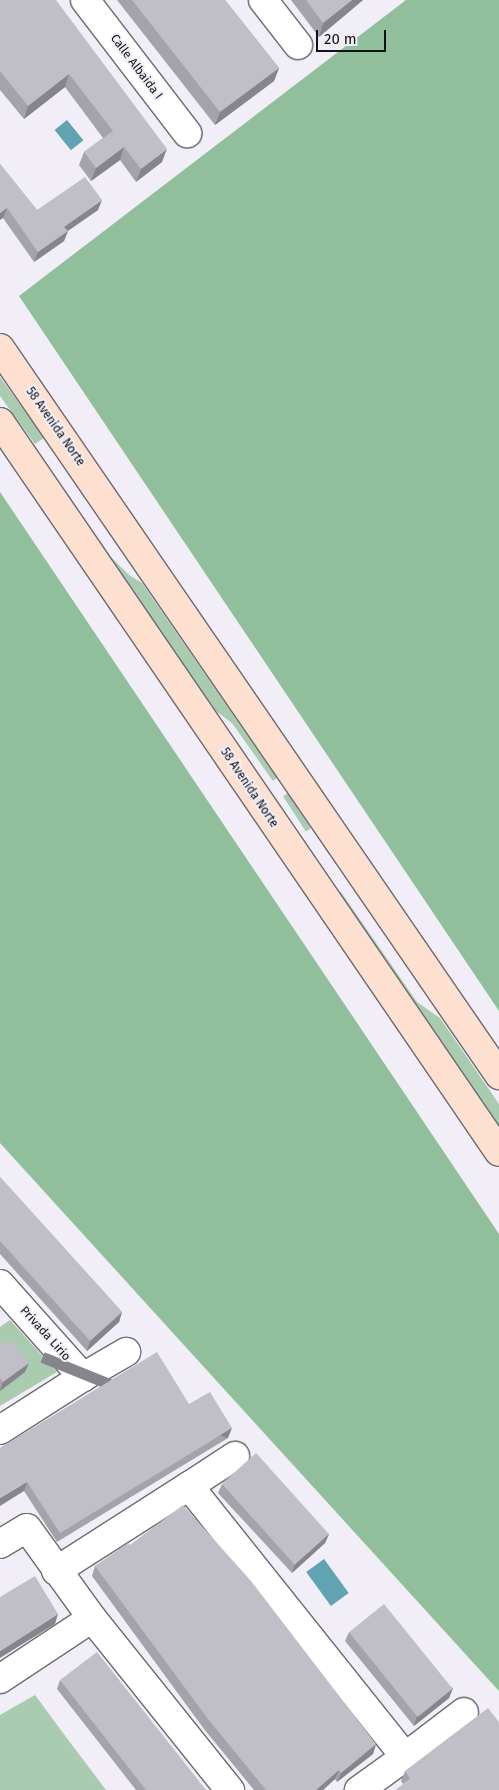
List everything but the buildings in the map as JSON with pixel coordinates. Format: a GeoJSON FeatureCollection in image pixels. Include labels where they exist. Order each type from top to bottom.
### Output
{"type":"FeatureCollection","features":[{"type":"Feature","properties":{"kind":"main road","name":"58 Avenida Norte"},"geometry":{"type":"LineString","coordinates":[[0,348],[499,1075]]}},
{"type":"Feature","properties":{"kind":"main road","name":"58 Avenida Norte"},"geometry":{"type":"LineString","coordinates":[[0,422],[499,1152]]}},
{"type":"Feature","properties":{"kind":"main road"},"geometry":{"type":"LineString","coordinates":[[42,482],[76,459]]}},
{"type":"Feature","properties":{"kind":"main road"},"geometry":{"type":"LineString","coordinates":[[310,877],[345,851]]}},
{"type":"Feature","properties":{"kind":"street","name":"Calle Albaida I"},"geometry":{"type":"LineString","coordinates":[[85,0],[187,133]]}},
{"type":"Feature","properties":{"kind":"street"},"geometry":{"type":"LineString","coordinates":[[263,0],[298,44]]}},
{"type":"Feature","properties":{"kind":"street","name":"Privada Lirio"},"geometry":{"type":"LineString","coordinates":[[2,1291],[83,1376]]}},
{"type":"Feature","properties":{"kind":"street"},"geometry":{"type":"LineString","coordinates":[[0,1430],[83,1376],[126,1352]]}},
{"type":"Feature","properties":{"kind":"street"},"geometry":{"type":"LineString","coordinates":[[56,1571],[236,1456]]}},
{"type":"Feature","properties":{"kind":"street"},"geometry":{"type":"LineString","coordinates":[[189,1486],[405,1757]]}},
{"type":"Feature","properties":{"kind":"street"},"geometry":{"type":"LineString","coordinates":[[1,1544],[27,1528],[56,1571],[92,1618],[230,1790]]}},
{"type":"Feature","properties":{"kind":"street"},"geometry":{"type":"LineString","coordinates":[[0,1679],[92,1618]]}},
{"type":"Feature","properties":{"kind":"street"},"geometry":{"type":"LineString","coordinates":[[359,1790],[464,1712]]}},
{"type":"Feature","properties":{"kind":"green space"},"geometry":{"type":"Polygon","coordinates":[[[406,0],[499,0],[499,1011],[19,296],[406,0]]]}},
{"type":"Feature","properties":{"kind":"green space"},"geometry":{"type":"Polygon","coordinates":[[[0,377],[44,438],[35,444],[0,396],[0,377]]]}},
{"type":"Feature","properties":{"kind":"green space"},"geometry":{"type":"Polygon","coordinates":[[[0,492],[499,1234],[499,1691],[0,1143],[0,492]]]}},
{"type":"Feature","properties":{"kind":"green space"},"geometry":{"type":"Polygon","coordinates":[[[68,495],[111,557],[129,575],[142,583],[277,778],[273,781],[232,723],[213,709],[63,496],[68,495]]]}},
{"type":"Feature","properties":{"kind":"green space"},"geometry":{"type":"Polygon","coordinates":[[[288,793],[311,828],[306,831],[283,796],[288,793]]]}},
{"type":"Feature","properties":{"kind":"green space"},"geometry":{"type":"Polygon","coordinates":[[[341,892],[417,1002],[440,1018],[499,1104],[499,1128],[335,893],[341,892]]]}},
{"type":"Feature","properties":{"kind":"green space"},"geometry":{"type":"Polygon","coordinates":[[[10,1320],[57,1372],[0,1406],[0,1327],[10,1320]]]}},
{"type":"Feature","properties":{"kind":"green space"},"geometry":{"type":"Polygon","coordinates":[[[35,1695],[106,1790],[0,1790],[0,1715],[35,1695]]]}},
{"type":"Feature","properties":{"kind":"water"},"geometry":{"type":"Polygon","coordinates":[[[67,120],[83,140],[71,150],[55,130],[67,120]]]}},
{"type":"Feature","properties":{"kind":"water"},"geometry":{"type":"Polygon","coordinates":[[[324,1559],[349,1593],[331,1606],[306,1572],[324,1559]]]}}]}
